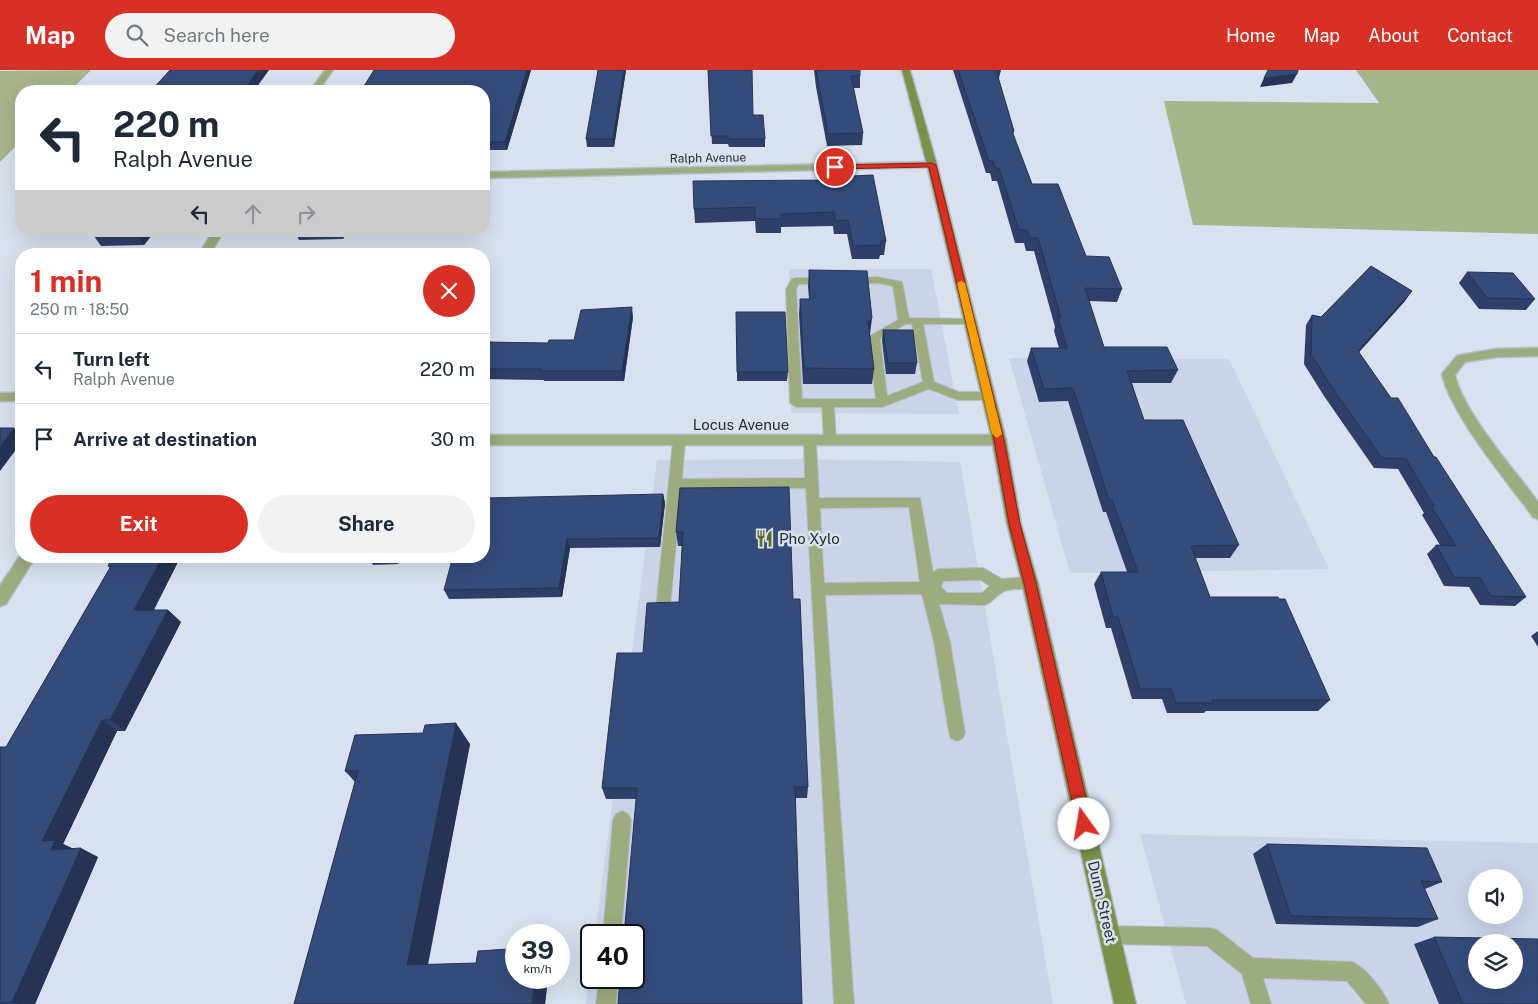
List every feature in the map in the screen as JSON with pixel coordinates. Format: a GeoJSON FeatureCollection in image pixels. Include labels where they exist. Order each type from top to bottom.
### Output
{"type":"FeatureCollection","features":[{"type":"Feature","properties":{"kind":"street"},"geometry":{"type":"LineString","coordinates":[[318,85],[329,70]]}},
{"type":"Feature","properties":{"kind":"street","name":"Dunn Street"},"geometry":{"type":"LineString","coordinates":[[906,70],[932,165],[999,440],[1014,524],[1030,583],[1125,1004]]}},
{"type":"Feature","properties":{"kind":"street","name":"Ralph Avenue"},"geometry":{"type":"LineString","coordinates":[[490,175],[932,165]]}},
{"type":"Feature","properties":{"kind":"street"},"geometry":{"type":"LineString","coordinates":[[208,248],[215,237]]}},
{"type":"Feature","properties":{"kind":"street"},"geometry":{"type":"LineString","coordinates":[[1538,352],[1496,353],[1461,359],[1448,374],[1451,387],[1473,424],[1538,513]]}},
{"type":"Feature","properties":{"kind":"street"},"geometry":{"type":"LineString","coordinates":[[0,397],[15,397]]}},
{"type":"Feature","properties":{"kind":"street","name":"Locus Avenue"},"geometry":{"type":"LineString","coordinates":[[490,440],[810,442],[999,440]]}},
{"type":"Feature","properties":{"kind":"street"},"geometry":{"type":"LineString","coordinates":[[0,600],[24,563]]}},
{"type":"Feature","properties":{"kind":"lane"},"geometry":{"type":"LineString","coordinates":[[904,321],[898,284],[877,280],[796,281],[791,289],[796,404],[882,404],[929,384],[958,396],[988,396]]}},
{"type":"Feature","properties":{"kind":"lane"},"geometry":{"type":"LineString","coordinates":[[882,404],[874,337],[904,321],[970,321]]}},
{"type":"Feature","properties":{"kind":"lane"},"geometry":{"type":"LineString","coordinates":[[917,321],[919,357],[929,384]]}},
{"type":"Feature","properties":{"kind":"lane"},"geometry":{"type":"LineString","coordinates":[[828,404],[830,441]]}},
{"type":"Feature","properties":{"kind":"lane"},"geometry":{"type":"LineString","coordinates":[[663,608],[679,441]]}},
{"type":"Feature","properties":{"kind":"lane"},"geometry":{"type":"LineString","coordinates":[[810,442],[817,589],[844,1004]]}},
{"type":"Feature","properties":{"kind":"lane"},"geometry":{"type":"LineString","coordinates":[[674,484],[812,483]]}},
{"type":"Feature","properties":{"kind":"lane"},"geometry":{"type":"LineString","coordinates":[[812,503],[914,502],[942,642],[957,733]]}},
{"type":"Feature","properties":{"kind":"lane"},"geometry":{"type":"LineString","coordinates":[[931,588],[938,575],[982,574],[1000,585],[1030,583]]}},
{"type":"Feature","properties":{"kind":"lane"},"geometry":{"type":"LineString","coordinates":[[817,589],[931,588],[943,599],[985,599],[1000,585]]}},
{"type":"Feature","properties":{"kind":"lane"},"geometry":{"type":"LineString","coordinates":[[613,924],[622,820]]}},
{"type":"Feature","properties":{"kind":"lane"},"geometry":{"type":"LineString","coordinates":[[1110,935],[1210,937],[1250,968],[1262,1004]]}},
{"type":"Feature","properties":{"kind":"lane"},"geometry":{"type":"LineString","coordinates":[[1250,968],[1352,972],[1379,1004]]}},
{"type":"Feature","properties":{"kind":"lane"},"geometry":{"type":"LineString","coordinates":[[606,1004],[608,989]]}},
{"type":"Feature","properties":{"kind":"shaded area"},"geometry":{"type":"Polygon","coordinates":[[[789,269],[931,269],[959,414],[791,413],[789,269]]]}},
{"type":"Feature","properties":{"kind":"shaded area"},"geometry":{"type":"Polygon","coordinates":[[[1009,358],[1229,359],[1329,569],[1070,573],[1009,358]]]}},
{"type":"Feature","properties":{"kind":"shaded area"},"geometry":{"type":"Polygon","coordinates":[[[798,459],[960,462],[1053,1004],[586,1004],[588,989],[645,989],[645,924],[596,924],[657,460],[798,459]]]}},
{"type":"Feature","properties":{"kind":"shaded area"},"geometry":{"type":"Polygon","coordinates":[[[1140,834],[1538,843],[1538,1004],[1186,1004],[1140,834]]]}},
{"type":"Feature","properties":{"kind":"green space"},"geometry":{"type":"Polygon","coordinates":[[[91,70],[76,85],[15,85],[15,147],[0,162],[0,71],[91,70]]]}},
{"type":"Feature","properties":{"kind":"green space"},"geometry":{"type":"Polygon","coordinates":[[[1356,70],[1538,70],[1538,234],[1193,225],[1164,101],[1379,103],[1356,70]]]}},
{"type":"Feature","properties":{"kind":"building"},"geometry":{"type":"Polygon","coordinates":[[[170,70],[258,70],[247,85],[156,85],[170,70]]]}},
{"type":"Feature","properties":{"kind":"building"},"geometry":{"type":"Polygon","coordinates":[[[374,70],[527,70],[505,142],[490,142],[490,85],[365,85],[374,70]]]}},
{"type":"Feature","properties":{"kind":"building"},"geometry":{"type":"Polygon","coordinates":[[[598,70],[624,70],[613,139],[586,139],[598,70]]]}},
{"type":"Feature","properties":{"kind":"building"},"geometry":{"type":"Polygon","coordinates":[[[708,70],[752,70],[753,115],[763,115],[765,139],[728,139],[728,136],[711,136],[708,70]]]}},
{"type":"Feature","properties":{"kind":"building"},"geometry":{"type":"Polygon","coordinates":[[[816,70],[860,70],[860,76],[851,76],[863,133],[828,134],[816,70]]]}},
{"type":"Feature","properties":{"kind":"building"},"geometry":{"type":"Polygon","coordinates":[[[958,70],[996,70],[1014,131],[1012,131],[1032,184],[1058,184],[1086,256],[1109,257],[1122,289],[1085,288],[1104,347],[1167,347],[1178,370],[1127,371],[1144,420],[1183,420],[1239,545],[1191,546],[1210,597],[1278,597],[1279,599],[1285,599],[1330,700],[1212,700],[1213,703],[1176,703],[1171,689],[1140,689],[1118,617],[1113,617],[1101,572],[1138,572],[1112,500],[1109,500],[1073,388],[1044,389],[1031,348],[1067,348],[1058,318],[1061,318],[1038,238],[1030,238],[1027,230],[1019,230],[999,168],[995,168],[993,161],[989,161],[958,70]]]}},
{"type":"Feature","properties":{"kind":"building"},"geometry":{"type":"Polygon","coordinates":[[[1268,70],[1298,70],[1297,74],[1264,78],[1268,70]]]}},
{"type":"Feature","properties":{"kind":"building"},"geometry":{"type":"Polygon","coordinates":[[[873,175],[886,241],[880,241],[881,245],[853,246],[848,220],[835,221],[834,212],[781,214],[781,219],[755,219],[755,207],[694,209],[693,181],[830,180],[829,177],[873,175]]]}},
{"type":"Feature","properties":{"kind":"building"},"geometry":{"type":"Polygon","coordinates":[[[1371,266],[1412,291],[1358,351],[1391,398],[1398,398],[1434,457],[1436,457],[1526,597],[1491,596],[1480,578],[1454,577],[1436,545],[1456,546],[1431,506],[1434,506],[1406,459],[1382,458],[1331,386],[1311,354],[1312,315],[1321,317],[1371,266]]]}},
{"type":"Feature","properties":{"kind":"building"},"geometry":{"type":"Polygon","coordinates":[[[809,270],[867,271],[872,318],[868,322],[874,369],[804,368],[800,299],[810,299],[809,270]]]}},
{"type":"Feature","properties":{"kind":"building"},"geometry":{"type":"Polygon","coordinates":[[[1467,272],[1513,273],[1535,299],[1487,298],[1467,272]]]}},
{"type":"Feature","properties":{"kind":"building"},"geometry":{"type":"Polygon","coordinates":[[[632,307],[622,371],[490,369],[490,342],[548,343],[549,340],[574,340],[581,310],[632,307]]]}},
{"type":"Feature","properties":{"kind":"building"},"geometry":{"type":"Polygon","coordinates":[[[736,312],[785,312],[788,372],[737,372],[736,312]]]}},
{"type":"Feature","properties":{"kind":"building"},"geometry":{"type":"Polygon","coordinates":[[[883,330],[913,330],[917,363],[888,363],[883,330]]]}},
{"type":"Feature","properties":{"kind":"building"},"geometry":{"type":"Polygon","coordinates":[[[0,428],[14,428],[0,446],[0,428]]]}},
{"type":"Feature","properties":{"kind":"building"},"geometry":{"type":"Polygon","coordinates":[[[789,487],[793,599],[800,599],[808,787],[795,787],[802,1004],[618,1004],[619,989],[645,989],[645,924],[625,924],[637,788],[602,788],[617,653],[643,653],[647,603],[679,602],[683,532],[676,532],[680,488],[789,487]]]}},
{"type":"Feature","properties":{"kind":"building"},"geometry":{"type":"Polygon","coordinates":[[[663,494],[659,538],[567,539],[559,588],[444,590],[451,563],[490,563],[490,498],[663,494]]]}},
{"type":"Feature","properties":{"kind":"building"},"geometry":{"type":"Polygon","coordinates":[[[110,563],[159,563],[134,610],[168,610],[110,720],[102,720],[42,841],[55,840],[51,850],[81,848],[12,1002],[0,1003],[0,747],[6,747],[111,566],[108,566],[110,563]]]}},
{"type":"Feature","properties":{"kind":"building"},"geometry":{"type":"Polygon","coordinates":[[[456,723],[407,965],[476,963],[478,951],[505,949],[505,989],[534,989],[532,1004],[294,1004],[358,771],[345,771],[355,735],[423,733],[425,725],[456,723]]]}},
{"type":"Feature","properties":{"kind":"building"},"geometry":{"type":"Polygon","coordinates":[[[1267,844],[1427,848],[1442,882],[1421,881],[1438,919],[1291,916],[1267,844]]]}},
{"type":"Feature","properties":{"kind":"building"},"geometry":{"type":"Polygon","coordinates":[[[1434,937],[1468,938],[1468,989],[1523,989],[1523,939],[1538,939],[1538,1004],[1463,1004],[1434,937]]]}},
{"type":"Feature","properties":{"kind":"slow traffic"},"geometry":{"type":"LineString","coordinates":[[961,283],[997,434]]}},
{"type":"Feature","properties":{"kind":"place","name":"Pho Xylo"},"geometry":{"type":"Point","coordinates":[765,539]}},
{"type":"Feature","properties":{"kind":"route"},"geometry":{"type":"LineString","coordinates":[[835,167],[932,165],[999,440],[1014,524],[1030,583],[1084,824]]}}]}
